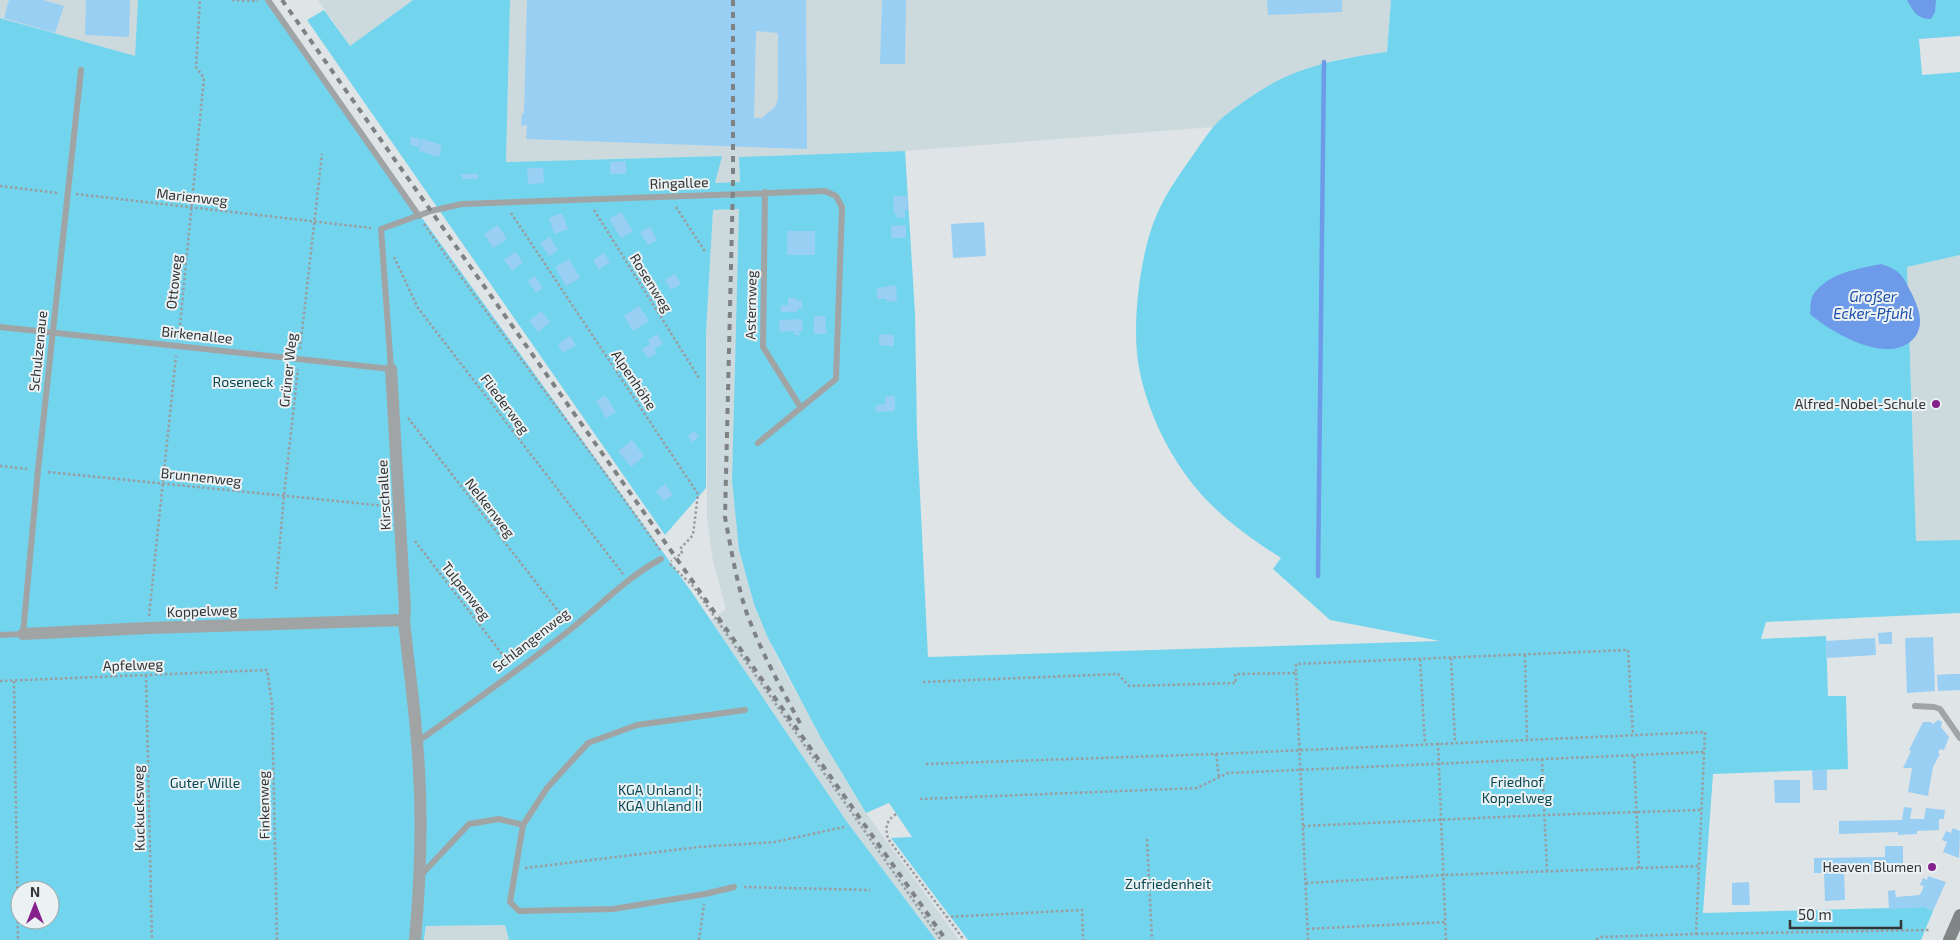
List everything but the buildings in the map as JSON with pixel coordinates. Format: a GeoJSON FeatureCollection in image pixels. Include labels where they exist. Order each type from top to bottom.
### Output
{"type":"FeatureCollection","features":[{"type":"Feature","properties":{"kind":"main road"},"geometry":{"type":"LineString","coordinates":[[1949,940],[1960,915]]}},
{"type":"Feature","properties":{"kind":"street","name":"Kirschallee"},"geometry":{"type":"LineString","coordinates":[[391,369],[405,609],[404,620]]}},
{"type":"Feature","properties":{"kind":"street","name":"Koppelweg"},"geometry":{"type":"LineString","coordinates":[[22,634],[404,620]]}},
{"type":"Feature","properties":{"kind":"street"},"geometry":{"type":"LineString","coordinates":[[404,620],[417,742],[421,826],[421,875],[415,940]]}},
{"type":"Feature","properties":{"kind":"lane"},"geometry":{"type":"LineString","coordinates":[[268,0],[419,216]]}},
{"type":"Feature","properties":{"kind":"lane","name":"Schulzenaue"},"geometry":{"type":"LineString","coordinates":[[22,634],[52,332],[82,70]]}},
{"type":"Feature","properties":{"kind":"lane","name":"Ringallee"},"geometry":{"type":"LineString","coordinates":[[381,229],[431,211],[462,204],[503,201],[825,191],[836,196],[842,207],[836,379],[758,443]]}},
{"type":"Feature","properties":{"kind":"lane","name":"Asternweg"},"geometry":{"type":"LineString","coordinates":[[765,192],[764,347],[801,408]]}},
{"type":"Feature","properties":{"kind":"lane"},"geometry":{"type":"LineString","coordinates":[[381,229],[391,369]]}},
{"type":"Feature","properties":{"kind":"lane","name":"Birkenallee"},"geometry":{"type":"LineString","coordinates":[[0,326],[391,369]]}},
{"type":"Feature","properties":{"kind":"lane","name":"Schlangenweg"},"geometry":{"type":"LineString","coordinates":[[417,742],[516,672],[644,568],[663,559]]}},
{"type":"Feature","properties":{"kind":"lane","name":"Koppelweg"},"geometry":{"type":"LineString","coordinates":[[0,635],[22,634]]}},
{"type":"Feature","properties":{"kind":"lane"},"geometry":{"type":"LineString","coordinates":[[1915,706],[1940,709],[1960,738]]}},
{"type":"Feature","properties":{"kind":"lane"},"geometry":{"type":"LineString","coordinates":[[734,887],[705,894],[613,909],[519,911],[510,902],[523,825],[547,788],[588,744],[637,725],[745,710]]}},
{"type":"Feature","properties":{"kind":"lane"},"geometry":{"type":"LineString","coordinates":[[421,875],[469,824],[499,819],[523,825]]}},
{"type":"Feature","properties":{"kind":"path","name":"Ottoweg"},"geometry":{"type":"LineString","coordinates":[[148,628],[204,78],[196,67],[200,0]]}},
{"type":"Feature","properties":{"kind":"path"},"geometry":{"type":"LineString","coordinates":[[232,0],[261,0]]}},
{"type":"Feature","properties":{"kind":"path","name":"Grüner Weg"},"geometry":{"type":"LineString","coordinates":[[276,589],[284,495],[322,154]]}},
{"type":"Feature","properties":{"kind":"path","name":"Marienweg"},"geometry":{"type":"LineString","coordinates":[[0,186],[315,220],[381,229]]}},
{"type":"Feature","properties":{"kind":"path"},"geometry":{"type":"LineString","coordinates":[[670,197],[706,253]]}},
{"type":"Feature","properties":{"kind":"path","name":"Rosenweg"},"geometry":{"type":"LineString","coordinates":[[587,198],[699,378]]}},
{"type":"Feature","properties":{"kind":"path","name":"Alpenhöhe"},"geometry":{"type":"LineString","coordinates":[[503,201],[698,494],[693,535],[680,549],[682,553],[669,562]]}},
{"type":"Feature","properties":{"kind":"path"},"geometry":{"type":"LineString","coordinates":[[419,216],[555,406],[597,460],[663,559],[669,562],[693,586],[941,940]]}},
{"type":"Feature","properties":{"kind":"path","name":"Fliederweg"},"geometry":{"type":"LineString","coordinates":[[394,255],[418,308],[628,581]]}},
{"type":"Feature","properties":{"kind":"path","name":"Nelkenweg"},"geometry":{"type":"LineString","coordinates":[[393,399],[572,628]]}},
{"type":"Feature","properties":{"kind":"path","name":"Brunnenweg"},"geometry":{"type":"LineString","coordinates":[[0,466],[399,508]]}},
{"type":"Feature","properties":{"kind":"path","name":"Tulpenweg"},"geometry":{"type":"LineString","coordinates":[[400,522],[516,672]]}},
{"type":"Feature","properties":{"kind":"path"},"geometry":{"type":"LineString","coordinates":[[1308,940],[1296,664],[1628,650],[1633,735]]}},
{"type":"Feature","properties":{"kind":"path"},"geometry":{"type":"LineString","coordinates":[[1525,655],[1527,739]]}},
{"type":"Feature","properties":{"kind":"path"},"geometry":{"type":"LineString","coordinates":[[1452,658],[1455,742]]}},
{"type":"Feature","properties":{"kind":"path"},"geometry":{"type":"LineString","coordinates":[[1420,659],[1425,744]]}},
{"type":"Feature","properties":{"kind":"path","name":"Apfelweg"},"geometry":{"type":"LineString","coordinates":[[0,681],[267,670]]}},
{"type":"Feature","properties":{"kind":"path","name":"Finkenweg"},"geometry":{"type":"LineString","coordinates":[[267,670],[272,704],[277,940]]}},
{"type":"Feature","properties":{"kind":"path"},"geometry":{"type":"LineString","coordinates":[[923,682],[1118,674],[1129,686],[1236,682],[1235,674],[1296,673]]}},
{"type":"Feature","properties":{"kind":"path","name":"Kuckucksweg"},"geometry":{"type":"LineString","coordinates":[[146,675],[152,940]]}},
{"type":"Feature","properties":{"kind":"path"},"geometry":{"type":"LineString","coordinates":[[14,680],[18,940]]}},
{"type":"Feature","properties":{"kind":"path"},"geometry":{"type":"LineString","coordinates":[[926,764],[1216,754],[1704,732],[1696,934]]}},
{"type":"Feature","properties":{"kind":"path"},"geometry":{"type":"LineString","coordinates":[[1438,743],[1446,940]]}},
{"type":"Feature","properties":{"kind":"path"},"geometry":{"type":"LineString","coordinates":[[920,799],[1197,788],[1228,773],[1704,752]]}},
{"type":"Feature","properties":{"kind":"path"},"geometry":{"type":"LineString","coordinates":[[1216,754],[1219,777]]}},
{"type":"Feature","properties":{"kind":"path"},"geometry":{"type":"LineString","coordinates":[[1634,756],[1639,868]]}},
{"type":"Feature","properties":{"kind":"path"},"geometry":{"type":"LineString","coordinates":[[1542,759],[1547,871]]}},
{"type":"Feature","properties":{"kind":"path"},"geometry":{"type":"LineString","coordinates":[[1303,826],[1544,814],[1701,810]]}},
{"type":"Feature","properties":{"kind":"path"},"geometry":{"type":"LineString","coordinates":[[896,814],[886,824],[888,839],[964,940]]}},
{"type":"Feature","properties":{"kind":"path"},"geometry":{"type":"LineString","coordinates":[[516,869],[699,847],[775,842],[844,827]]}},
{"type":"Feature","properties":{"kind":"path"},"geometry":{"type":"LineString","coordinates":[[1147,839],[1152,940]]}},
{"type":"Feature","properties":{"kind":"path"},"geometry":{"type":"LineString","coordinates":[[1306,883],[1444,875],[1698,866]]}},
{"type":"Feature","properties":{"kind":"path"},"geometry":{"type":"LineString","coordinates":[[734,887],[870,890]]}},
{"type":"Feature","properties":{"kind":"path"},"geometry":{"type":"LineString","coordinates":[[698,940],[705,894]]}},
{"type":"Feature","properties":{"kind":"path"},"geometry":{"type":"LineString","coordinates":[[946,917],[1082,910],[1083,940]]}},
{"type":"Feature","properties":{"kind":"path"},"geometry":{"type":"LineString","coordinates":[[1307,929],[1446,922]]}},
{"type":"Feature","properties":{"kind":"path"},"geometry":{"type":"LineString","coordinates":[[1596,940],[1600,937],[1696,934],[1930,930]]}},
{"type":"Feature","properties":{"kind":"shaded area"},"geometry":{"type":"Polygon","coordinates":[[[0,0],[138,0],[135,57],[0,18],[0,0]]]}},
{"type":"Feature","properties":{"kind":"shaded area"},"geometry":{"type":"Polygon","coordinates":[[[318,0],[413,0],[350,46],[318,0]]]}},
{"type":"Feature","properties":{"kind":"shaded area"},"geometry":{"type":"Polygon","coordinates":[[[510,0],[1391,0],[1387,52],[1344,58],[1304,69],[1259,91],[1213,127],[905,151],[739,157],[740,182],[715,183],[721,156],[506,162],[510,0]]]}},
{"type":"Feature","properties":{"kind":"shaded area"},"geometry":{"type":"Polygon","coordinates":[[[739,209],[732,481],[739,550],[754,604],[779,662],[847,782],[866,813],[959,940],[936,940],[847,822],[711,620],[726,609],[713,561],[707,518],[706,333],[713,210],[739,209]]]}},
{"type":"Feature","properties":{"kind":"shaded area","name":"Alfred-Nobel-Schule"},"geometry":{"type":"Polygon","coordinates":[[[1960,255],[1960,540],[1916,542],[1907,267],[1960,255]]]}},
{"type":"Feature","properties":{"kind":"shaded area"},"geometry":{"type":"Polygon","coordinates":[[[505,925],[509,940],[425,940],[426,926],[505,925]]]}},
{"type":"Feature","properties":{"kind":"green space","name":"Roseneck"},"geometry":{"type":"Polygon","coordinates":[[[138,0],[265,0],[691,591],[847,822],[936,940],[509,940],[505,925],[426,926],[424,940],[0,940],[0,18],[135,56],[138,0]]]}},
{"type":"Feature","properties":{"kind":"green space"},"geometry":{"type":"Polygon","coordinates":[[[413,0],[510,0],[506,162],[722,156],[715,183],[740,182],[739,157],[905,151],[915,313],[917,433],[928,657],[1440,641],[1330,620],[1273,569],[1281,558],[1223,516],[1187,477],[1170,451],[1149,404],[1139,368],[1137,351],[1137,310],[1146,246],[1162,203],[1208,134],[1219,121],[1235,108],[1273,83],[1320,64],[1387,52],[1391,0],[1960,0],[1960,36],[1919,39],[1922,75],[1960,72],[1960,255],[1907,267],[1916,541],[1960,540],[1960,613],[1766,622],[1761,639],[1826,636],[1828,696],[1846,696],[1848,769],[1713,774],[1703,913],[1925,907],[1933,911],[1921,940],[968,940],[891,838],[912,837],[889,803],[866,813],[821,738],[767,636],[754,604],[739,550],[732,481],[739,209],[713,210],[706,333],[706,488],[665,535],[307,20],[324,10],[350,46],[413,0]]]}},
{"type":"Feature","properties":{"kind":"water"},"geometry":{"type":"Polygon","coordinates":[[[1907,0],[1936,0],[1935,12],[1931,19],[1919,16],[1907,0]]]}},
{"type":"Feature","properties":{"kind":"water","name":"Großer Ecker-Pfuhl"},"geometry":{"type":"Polygon","coordinates":[[[1881,264],[1901,274],[1918,310],[1920,326],[1918,332],[1905,345],[1892,349],[1862,344],[1833,330],[1810,314],[1812,297],[1827,282],[1844,273],[1881,264]]]}},
{"type":"Feature","properties":{"kind":"waterway"},"geometry":{"type":"LineString","coordinates":[[1318,576],[1324,62]]}},
{"type":"Feature","properties":{"kind":"railway"},"geometry":{"type":"LineString","coordinates":[[282,0],[946,940]]}},
{"type":"Feature","properties":{"kind":"railway"},"geometry":{"type":"LineString","coordinates":[[733,0],[733,183],[725,517],[746,611],[764,654],[801,725]]}},
{"type":"Feature","properties":{"kind":"place","name":"Alfred-Nobel-Schule"},"geometry":{"type":"Point","coordinates":[1936,404]}},
{"type":"Feature","properties":{"kind":"place","name":"Heaven Blumen"},"geometry":{"type":"Point","coordinates":[1932,867]}},
{"type":"Feature","properties":{"kind":"park label","name":"Guter Wille"},"geometry":{"type":"Point","coordinates":[205,783]}},
{"type":"Feature","properties":{"kind":"park label","name":"Friedhof Koppelweg"},"geometry":{"type":"Point","coordinates":[1517,790]}},
{"type":"Feature","properties":{"kind":"park label","name":"KGA Unland I; KGA Uhland II"},"geometry":{"type":"Point","coordinates":[660,798]}},
{"type":"Feature","properties":{"kind":"park label","name":"Zufriedenheit"},"geometry":{"type":"Point","coordinates":[1168,884]}}]}
